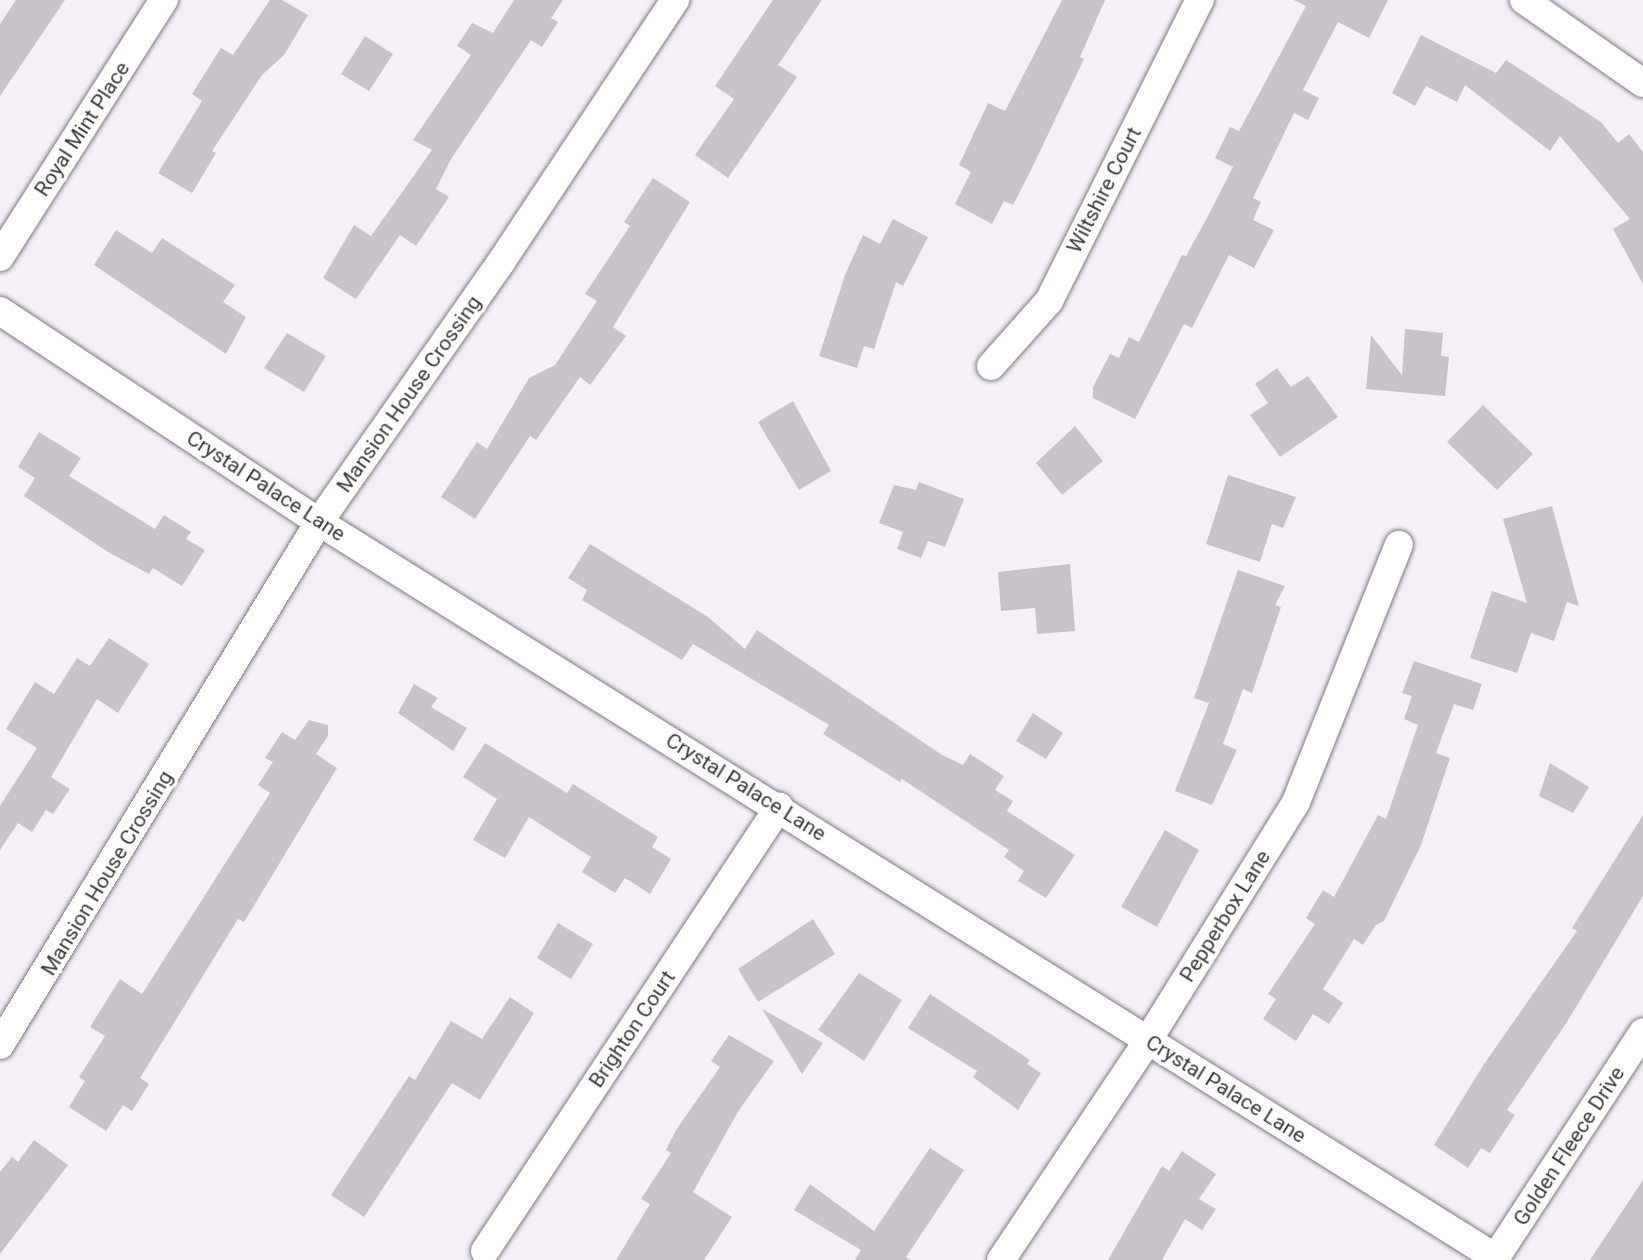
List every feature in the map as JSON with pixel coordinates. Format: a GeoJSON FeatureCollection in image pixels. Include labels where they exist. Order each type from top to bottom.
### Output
{"type":"FeatureCollection","features":[{"type":"Feature","properties":{"kind":"street","name":"Royal Mint Place"},"geometry":{"type":"LineString","coordinates":[[0,257],[164,0]]}},
{"type":"Feature","properties":{"kind":"street","name":"Mansion House Crossing"},"geometry":{"type":"LineString","coordinates":[[0,1045],[319,522],[675,0]]}},
{"type":"Feature","properties":{"kind":"street","name":"Wiltshire Court"},"geometry":{"type":"LineString","coordinates":[[991,366],[1049,301],[1200,0]]}},
{"type":"Feature","properties":{"kind":"street"},"geometry":{"type":"LineString","coordinates":[[1524,0],[1643,83]]}},
{"type":"Feature","properties":{"kind":"street","name":"Crystal Palace Lane"},"geometry":{"type":"LineString","coordinates":[[0,311],[319,522],[779,807],[1495,1259]]}},
{"type":"Feature","properties":{"kind":"street","name":"Pepperbox Lane"},"geometry":{"type":"LineString","coordinates":[[1001,1260],[1148,1040],[1296,802],[1399,545]]}},
{"type":"Feature","properties":{"kind":"street","name":"Brighton Court"},"geometry":{"type":"LineString","coordinates":[[485,1251],[779,807]]}},
{"type":"Feature","properties":{"kind":"street","name":"Golden Fleece Drive"},"geometry":{"type":"LineString","coordinates":[[1495,1259],[1643,1032]]}},
{"type":"Feature","properties":{"kind":"building"},"geometry":{"type":"Polygon","coordinates":[[[16,0],[65,0],[0,96],[0,24],[16,0]]]}},
{"type":"Feature","properties":{"kind":"building"},"geometry":{"type":"Polygon","coordinates":[[[270,0],[282,0],[308,15],[284,55],[262,75],[212,151],[216,153],[192,193],[158,173],[202,101],[192,94],[221,48],[233,55],[270,0]]]}},
{"type":"Feature","properties":{"kind":"building"},"geometry":{"type":"Polygon","coordinates":[[[514,0],[563,0],[551,18],[558,22],[542,47],[531,40],[451,159],[436,189],[449,197],[416,246],[400,235],[356,299],[323,278],[354,225],[371,236],[432,150],[413,140],[471,55],[457,46],[472,23],[493,33],[514,0]]]}},
{"type":"Feature","properties":{"kind":"building"},"geometry":{"type":"Polygon","coordinates":[[[773,0],[822,0],[778,65],[797,77],[728,178],[695,155],[734,99],[715,86],[773,0]]]}},
{"type":"Feature","properties":{"kind":"building"},"geometry":{"type":"Polygon","coordinates":[[[1062,0],[1105,0],[1080,57],[1084,59],[1031,170],[1013,205],[1004,201],[992,224],[955,204],[971,172],[959,165],[988,103],[1005,111],[1062,0]]]}},
{"type":"Feature","properties":{"kind":"building"},"geometry":{"type":"Polygon","coordinates":[[[1294,0],[1388,0],[1369,38],[1338,22],[1303,90],[1319,98],[1308,120],[1294,113],[1253,198],[1261,202],[1253,220],[1274,230],[1254,268],[1229,255],[1192,328],[1184,324],[1135,419],[1093,398],[1093,387],[1110,354],[1119,358],[1129,337],[1139,342],[1182,255],[1186,256],[1208,216],[1233,167],[1215,158],[1230,127],[1239,131],[1306,6],[1294,0]]]}},
{"type":"Feature","properties":{"kind":"building"},"geometry":{"type":"Polygon","coordinates":[[[1421,35],[1496,73],[1506,60],[1601,122],[1618,143],[1629,134],[1643,152],[1643,284],[1613,229],[1630,219],[1560,136],[1550,151],[1465,85],[1457,102],[1426,86],[1415,106],[1392,93],[1421,35]]]}},
{"type":"Feature","properties":{"kind":"building"},"geometry":{"type":"Polygon","coordinates":[[[365,36],[393,54],[369,91],[341,74],[365,36]]]}},
{"type":"Feature","properties":{"kind":"building"},"geometry":{"type":"Polygon","coordinates":[[[653,178],[690,202],[613,327],[626,336],[590,385],[580,377],[536,440],[530,436],[475,519],[441,497],[477,442],[487,449],[529,378],[555,365],[597,301],[585,294],[630,226],[624,222],[653,178]]]}},
{"type":"Feature","properties":{"kind":"building"},"geometry":{"type":"Polygon","coordinates":[[[893,219],[928,237],[903,286],[896,282],[874,349],[864,346],[857,368],[819,356],[845,275],[863,235],[880,244],[893,219]]]}},
{"type":"Feature","properties":{"kind":"building"},"geometry":{"type":"Polygon","coordinates":[[[116,230],[152,253],[162,238],[235,285],[223,302],[246,317],[226,354],[94,265],[116,230]]]}},
{"type":"Feature","properties":{"kind":"building"},"geometry":{"type":"Polygon","coordinates":[[[1405,329],[1443,333],[1441,356],[1449,357],[1445,396],[1366,389],[1371,335],[1402,375],[1405,329]]]}},
{"type":"Feature","properties":{"kind":"building"},"geometry":{"type":"Polygon","coordinates":[[[287,333],[326,356],[304,392],[264,368],[287,333]]]}},
{"type":"Feature","properties":{"kind":"building"},"geometry":{"type":"Polygon","coordinates":[[[1277,368],[1291,387],[1308,376],[1338,417],[1280,457],[1250,415],[1268,403],[1255,384],[1277,368]]]}},
{"type":"Feature","properties":{"kind":"building"},"geometry":{"type":"Polygon","coordinates":[[[793,401],[831,471],[799,490],[758,422],[793,401]]]}},
{"type":"Feature","properties":{"kind":"building"},"geometry":{"type":"Polygon","coordinates":[[[1483,405],[1533,454],[1497,490],[1447,442],[1483,405]]]}},
{"type":"Feature","properties":{"kind":"building"},"geometry":{"type":"Polygon","coordinates":[[[1075,426],[1103,461],[1062,495],[1036,463],[1075,426]]]}},
{"type":"Feature","properties":{"kind":"building"},"geometry":{"type":"Polygon","coordinates":[[[39,432],[81,458],[69,476],[155,529],[164,515],[191,532],[186,539],[205,550],[182,586],[153,568],[149,574],[108,552],[24,496],[35,478],[18,467],[39,432]]]}},
{"type":"Feature","properties":{"kind":"building"},"geometry":{"type":"Polygon","coordinates":[[[1228,475],[1296,497],[1283,528],[1272,524],[1260,562],[1206,544],[1228,475]]]}},
{"type":"Feature","properties":{"kind":"building"},"geometry":{"type":"Polygon","coordinates":[[[919,482],[964,499],[945,547],[928,541],[921,558],[897,549],[903,532],[879,523],[894,485],[916,490],[919,482]]]}},
{"type":"Feature","properties":{"kind":"building"},"geometry":{"type":"Polygon","coordinates":[[[1552,506],[1579,606],[1567,602],[1554,641],[1531,633],[1517,673],[1470,658],[1492,591],[1527,603],[1503,519],[1552,506]]]}},
{"type":"Feature","properties":{"kind":"building"},"geometry":{"type":"Polygon","coordinates":[[[590,544],[708,617],[745,649],[757,630],[942,755],[963,765],[970,754],[1004,776],[995,790],[1013,801],[1007,811],[1075,855],[1046,898],[1018,881],[1024,871],[1004,857],[1009,850],[902,779],[900,782],[823,734],[829,725],[693,644],[682,660],[582,600],[587,590],[568,578],[590,544]]]}},
{"type":"Feature","properties":{"kind":"building"},"geometry":{"type":"Polygon","coordinates":[[[1070,564],[1075,631],[1037,634],[1035,608],[1001,611],[998,572],[1070,564]]]}},
{"type":"Feature","properties":{"kind":"building"},"geometry":{"type":"Polygon","coordinates":[[[1238,570],[1285,586],[1275,605],[1281,607],[1252,693],[1243,689],[1223,744],[1237,750],[1212,805],[1175,791],[1209,703],[1194,698],[1238,570]]]}},
{"type":"Feature","properties":{"kind":"building"},"geometry":{"type":"Polygon","coordinates":[[[109,638],[149,664],[118,713],[97,699],[51,777],[70,789],[53,814],[46,810],[32,832],[18,823],[0,850],[0,806],[37,748],[6,729],[35,682],[54,694],[77,658],[90,666],[109,638]]]}},
{"type":"Feature","properties":{"kind":"building"},"geometry":{"type":"Polygon","coordinates":[[[1414,661],[1482,684],[1473,710],[1454,704],[1436,753],[1450,758],[1421,845],[1384,921],[1376,925],[1363,945],[1354,939],[1323,989],[1343,1003],[1329,1024],[1313,1014],[1296,1041],[1263,1019],[1276,999],[1268,994],[1315,924],[1306,918],[1323,890],[1334,897],[1378,815],[1386,819],[1418,725],[1404,719],[1412,696],[1402,693],[1414,661]]]}},
{"type":"Feature","properties":{"kind":"building"},"geometry":{"type":"Polygon","coordinates":[[[414,684],[438,698],[431,707],[467,728],[453,751],[398,713],[414,684]]]}},
{"type":"Feature","properties":{"kind":"building"},"geometry":{"type":"Polygon","coordinates":[[[1033,713],[1063,733],[1046,759],[1016,741],[1033,713]]]}},
{"type":"Feature","properties":{"kind":"building"},"geometry":{"type":"Polygon","coordinates":[[[309,720],[328,725],[328,736],[316,754],[337,768],[244,922],[238,919],[140,1078],[149,1084],[132,1111],[123,1105],[106,1131],[69,1107],[85,1081],[79,1077],[105,1036],[90,1027],[120,979],[142,994],[270,793],[258,785],[273,762],[265,758],[282,732],[295,740],[309,720]]]}},
{"type":"Feature","properties":{"kind":"building"},"geometry":{"type":"Polygon","coordinates":[[[485,743],[567,793],[573,784],[658,837],[652,847],[671,859],[650,894],[625,878],[615,893],[582,872],[591,857],[529,817],[505,858],[473,840],[497,799],[463,777],[485,743]]]}},
{"type":"Feature","properties":{"kind":"building"},"geometry":{"type":"Polygon","coordinates":[[[1550,763],[1589,787],[1573,813],[1539,796],[1550,763]]]}},
{"type":"Feature","properties":{"kind":"building"},"geometry":{"type":"Polygon","coordinates":[[[1643,815],[1643,896],[1567,1022],[1507,1110],[1515,1115],[1490,1153],[1481,1148],[1468,1168],[1434,1145],[1484,1064],[1577,931],[1572,928],[1643,815]]]}},
{"type":"Feature","properties":{"kind":"building"},"geometry":{"type":"Polygon","coordinates":[[[1165,830],[1199,850],[1157,927],[1121,907],[1165,830]]]}},
{"type":"Feature","properties":{"kind":"building"},"geometry":{"type":"Polygon","coordinates":[[[813,919],[835,954],[758,1002],[738,969],[813,919]]]}},
{"type":"Feature","properties":{"kind":"building"},"geometry":{"type":"Polygon","coordinates":[[[558,923],[593,944],[571,979],[537,958],[558,923]]]}},
{"type":"Feature","properties":{"kind":"building"},"geometry":{"type":"Polygon","coordinates":[[[859,973],[902,1000],[864,1061],[818,1030],[859,973]]]}},
{"type":"Feature","properties":{"kind":"building"},"geometry":{"type":"Polygon","coordinates":[[[930,994],[1030,1060],[1027,1064],[1041,1073],[1018,1110],[973,1077],[977,1071],[908,1028],[930,994]]]}},
{"type":"Feature","properties":{"kind":"building"},"geometry":{"type":"Polygon","coordinates":[[[510,997],[534,1013],[480,1100],[452,1083],[364,1217],[331,1195],[409,1076],[415,1080],[451,1021],[482,1039],[510,997]]]}},
{"type":"Feature","properties":{"kind":"building"},"geometry":{"type":"Polygon","coordinates":[[[762,1009],[823,1043],[802,1074],[762,1009]]]}},
{"type":"Feature","properties":{"kind":"building"},"geometry":{"type":"Polygon","coordinates":[[[729,1035],[774,1061],[739,1110],[693,1192],[732,1217],[704,1260],[616,1260],[650,1204],[641,1199],[671,1153],[666,1150],[676,1130],[720,1067],[711,1061],[729,1035]]]}},
{"type":"Feature","properties":{"kind":"building"},"geometry":{"type":"Polygon","coordinates":[[[34,1140],[68,1165],[0,1254],[0,1172],[12,1157],[18,1162],[34,1140]]]}},
{"type":"Feature","properties":{"kind":"building"},"geometry":{"type":"Polygon","coordinates":[[[930,1148],[964,1170],[906,1257],[910,1260],[855,1260],[861,1250],[794,1210],[810,1184],[874,1231],[930,1148]]]}},
{"type":"Feature","properties":{"kind":"building"},"geometry":{"type":"Polygon","coordinates":[[[1182,1151],[1216,1174],[1199,1199],[1216,1209],[1202,1230],[1185,1219],[1162,1260],[1108,1260],[1162,1166],[1169,1171],[1182,1151]]]}},
{"type":"Feature","properties":{"kind":"building"},"geometry":{"type":"Polygon","coordinates":[[[1643,1180],[1643,1260],[1590,1260],[1617,1219],[1643,1180]]]}}]}
